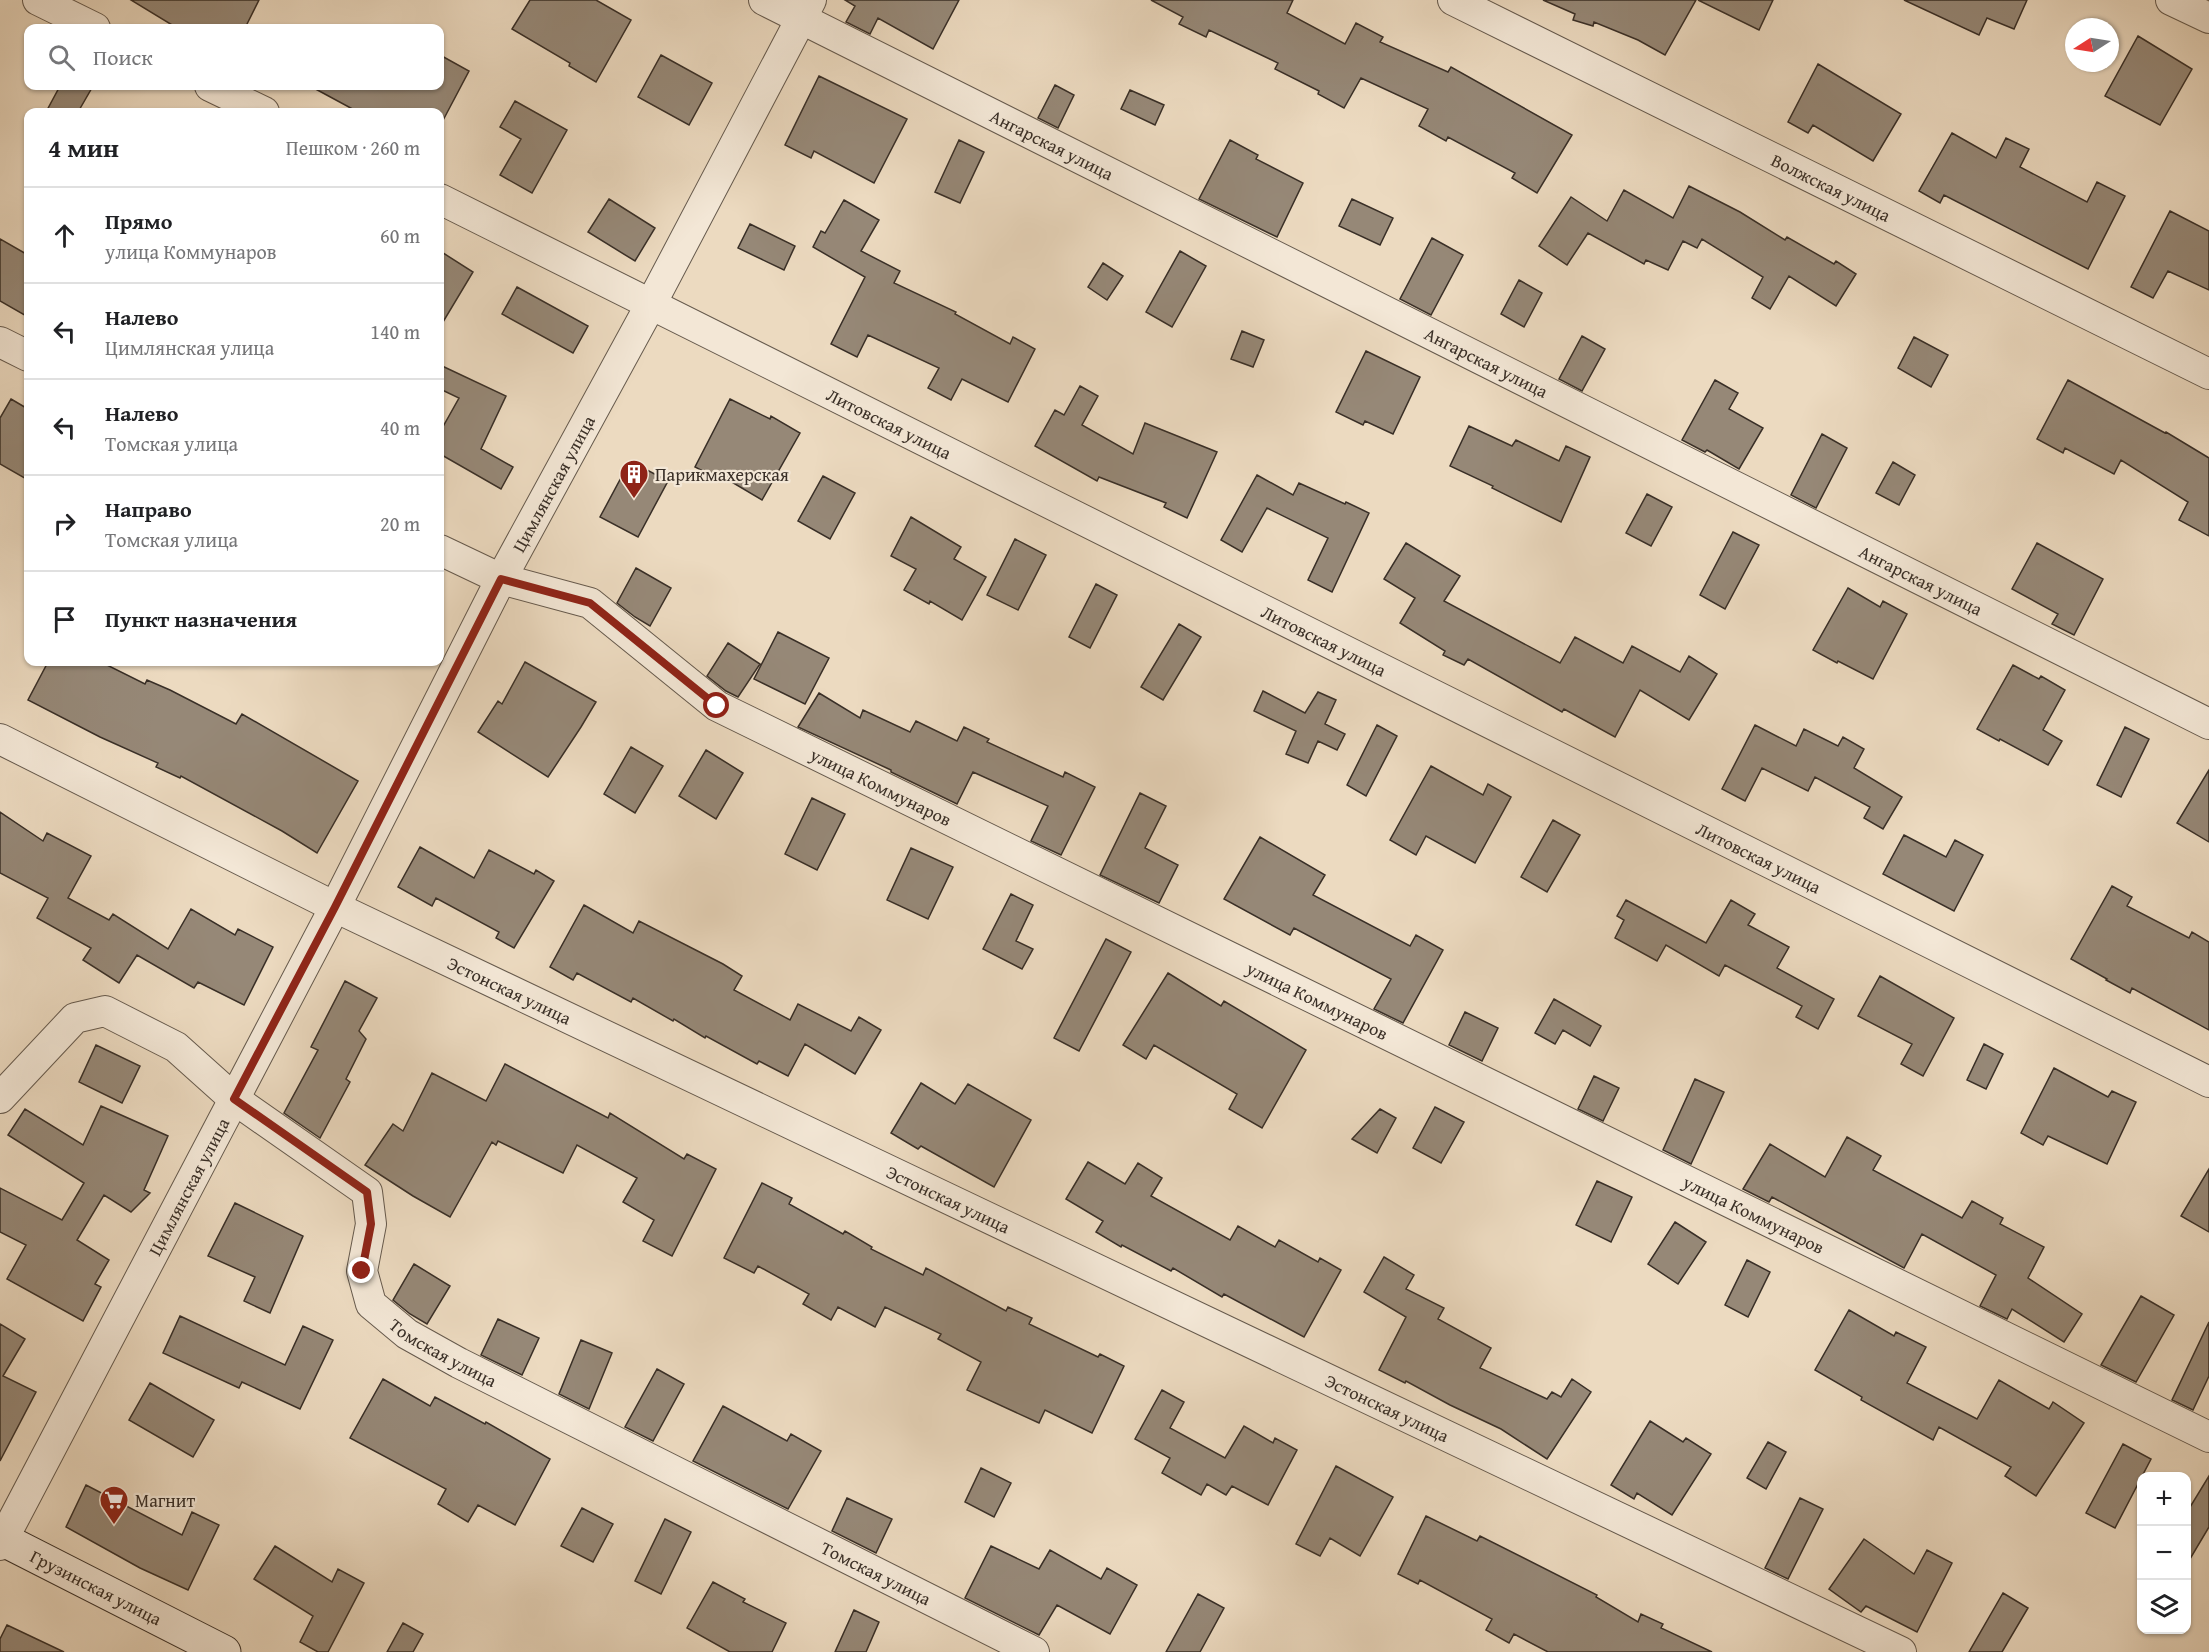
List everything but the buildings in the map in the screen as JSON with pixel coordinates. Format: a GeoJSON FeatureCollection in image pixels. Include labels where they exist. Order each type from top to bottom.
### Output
{"type":"FeatureCollection","features":[{"type":"Feature","properties":{"kind":"main road","name":"Грузинская улица"},"geometry":{"type":"LineString","coordinates":[[1,1541],[224,1652]]}},
{"type":"Feature","properties":{"kind":"street"},"geometry":{"type":"LineString","coordinates":[[38,0],[87,24]]}},
{"type":"Feature","properties":{"kind":"street","name":"Ангарская улица"},"geometry":{"type":"LineString","coordinates":[[764,0],[806,9],[2209,724]]}},
{"type":"Feature","properties":{"kind":"street","name":"Волжская улица"},"geometry":{"type":"LineString","coordinates":[[1453,0],[2209,374]]}},
{"type":"Feature","properties":{"kind":"street"},"geometry":{"type":"LineString","coordinates":[[2171,0],[2209,18]]}},
{"type":"Feature","properties":{"kind":"street","name":"Цимлянская улица"},"geometry":{"type":"LineString","coordinates":[[1,1541],[335,907],[501,579],[651,304],[806,9]]}},
{"type":"Feature","properties":{"kind":"street"},"geometry":{"type":"LineString","coordinates":[[218,90],[256,108]]}},
{"type":"Feature","properties":{"kind":"street","name":"Литовская улица"},"geometry":{"type":"LineString","coordinates":[[444,202],[2209,1082]]}},
{"type":"Feature","properties":{"kind":"street"},"geometry":{"type":"LineString","coordinates":[[0,342],[24,354]]}},
{"type":"Feature","properties":{"kind":"street","name":"улица Коммунаров"},"geometry":{"type":"LineString","coordinates":[[444,552],[501,579],[590,603],[717,706],[2209,1437]]}},
{"type":"Feature","properties":{"kind":"street","name":"Эстонская улица"},"geometry":{"type":"LineString","coordinates":[[0,738],[335,907],[1901,1652]]}},
{"type":"Feature","properties":{"kind":"street","name":"Томская улица"},"geometry":{"type":"LineString","coordinates":[[0,1098],[75,1018],[105,1011],[176,1047],[234,1099],[367,1192],[371,1224],[362,1271],[371,1304],[407,1334],[459,1363],[1034,1652]]}},
{"type":"Feature","properties":{"kind":"place","name":"Парикмахерская"},"geometry":{"type":"Point","coordinates":[634,500]}},
{"type":"Feature","properties":{"kind":"place","name":"Магнит"},"geometry":{"type":"Point","coordinates":[114,1526]}},
{"type":"Feature","properties":{"kind":"route"},"geometry":{"type":"LineString","coordinates":[[362,1271],[371,1224],[367,1192],[234,1099],[335,907],[501,579],[590,603],[717,706]]}}]}
